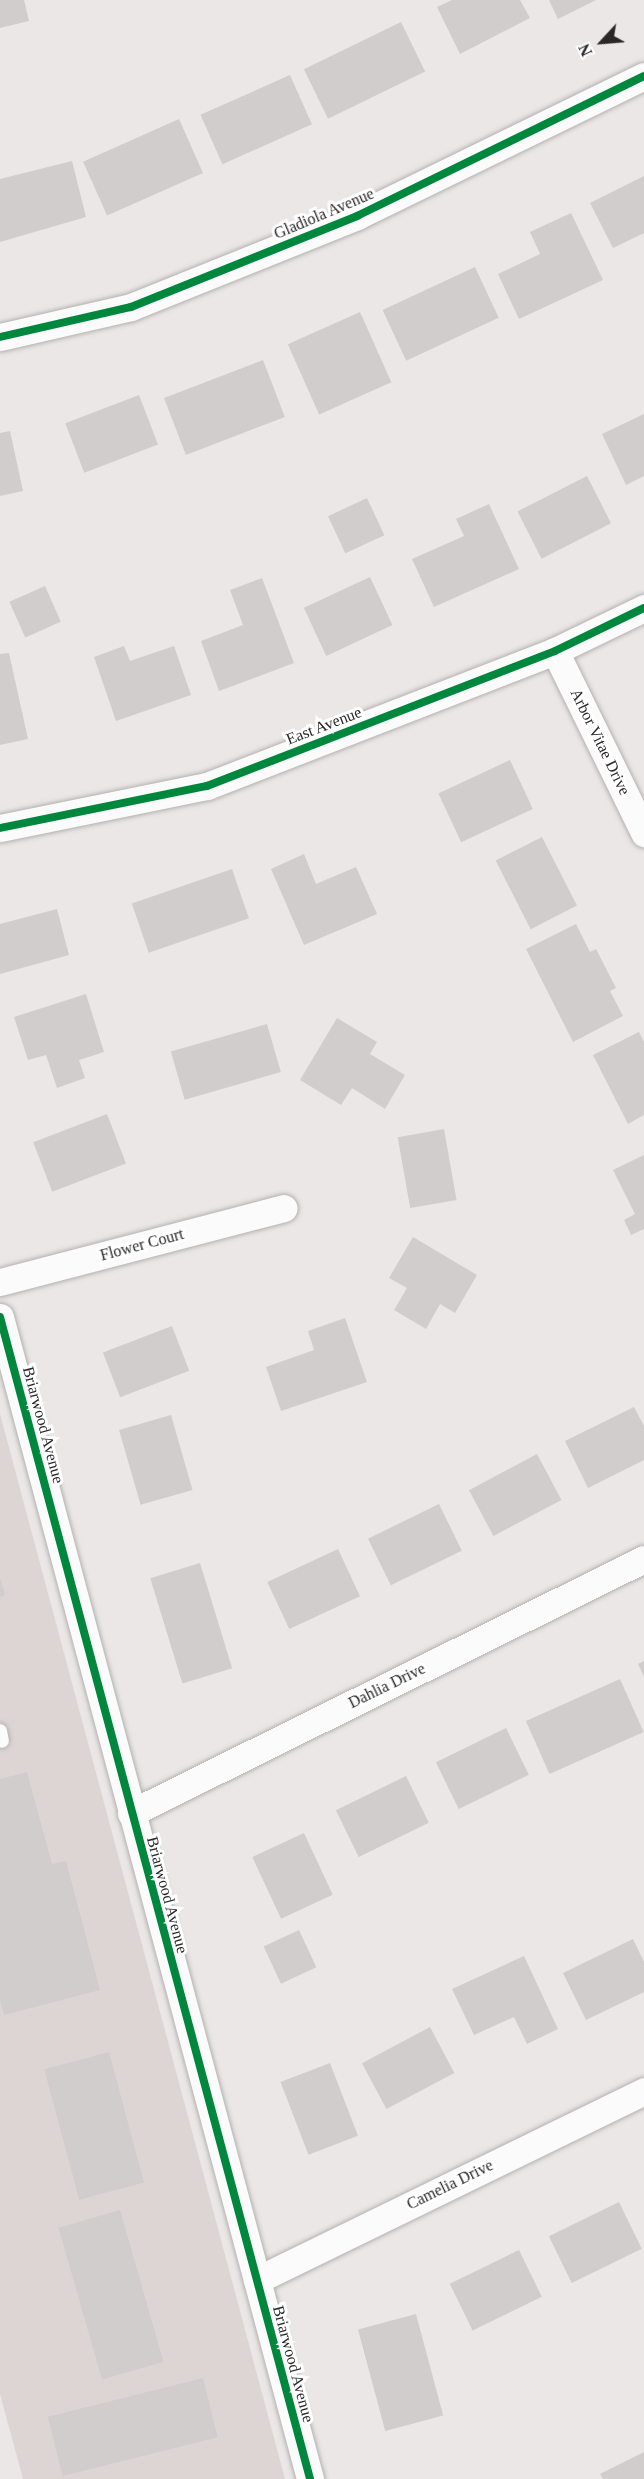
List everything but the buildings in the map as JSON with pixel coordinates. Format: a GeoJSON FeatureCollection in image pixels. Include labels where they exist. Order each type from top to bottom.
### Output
{"type":"FeatureCollection","features":[{"type":"Feature","properties":{"kind":"street","name":"Gladiola Avenue"},"geometry":{"type":"LineString","coordinates":[[0,338],[131,307],[357,216],[644,76]]}},
{"type":"Feature","properties":{"kind":"street","name":"East Avenue"},"geometry":{"type":"LineString","coordinates":[[0,828],[207,786],[555,651],[644,608]]}},
{"type":"Feature","properties":{"kind":"street","name":"Arbor Vitae Drive"},"geometry":{"type":"LineString","coordinates":[[555,651],[644,833]]}},
{"type":"Feature","properties":{"kind":"street","name":"Flower Court"},"geometry":{"type":"LineString","coordinates":[[0,1282],[284,1208]]}},
{"type":"Feature","properties":{"kind":"street","name":"Briarwood Avenue"},"geometry":{"type":"LineString","coordinates":[[0,1317],[310,2479]]}},
{"type":"Feature","properties":{"kind":"street","name":"Dahlia Drive"},"geometry":{"type":"LineString","coordinates":[[131,1813],[644,1559]]}},
{"type":"Feature","properties":{"kind":"street","name":"Camelia Drive"},"geometry":{"type":"LineString","coordinates":[[257,2280],[644,2091]]}},
{"type":"Feature","properties":{"kind":"shaded area"},"geometry":{"type":"Polygon","coordinates":[[[0,1414],[285,2479],[23,2479],[0,2394],[0,1414]]]}},
{"type":"Feature","properties":{"kind":"cycle path"},"geometry":{"type":"LineString","coordinates":[[0,337],[131,307],[357,216],[644,76]]}},
{"type":"Feature","properties":{"kind":"cycle path"},"geometry":{"type":"LineString","coordinates":[[0,828],[207,786],[555,651],[644,608]]}},
{"type":"Feature","properties":{"kind":"cycle path"},"geometry":{"type":"LineString","coordinates":[[0,1317],[310,2479]]}}]}
